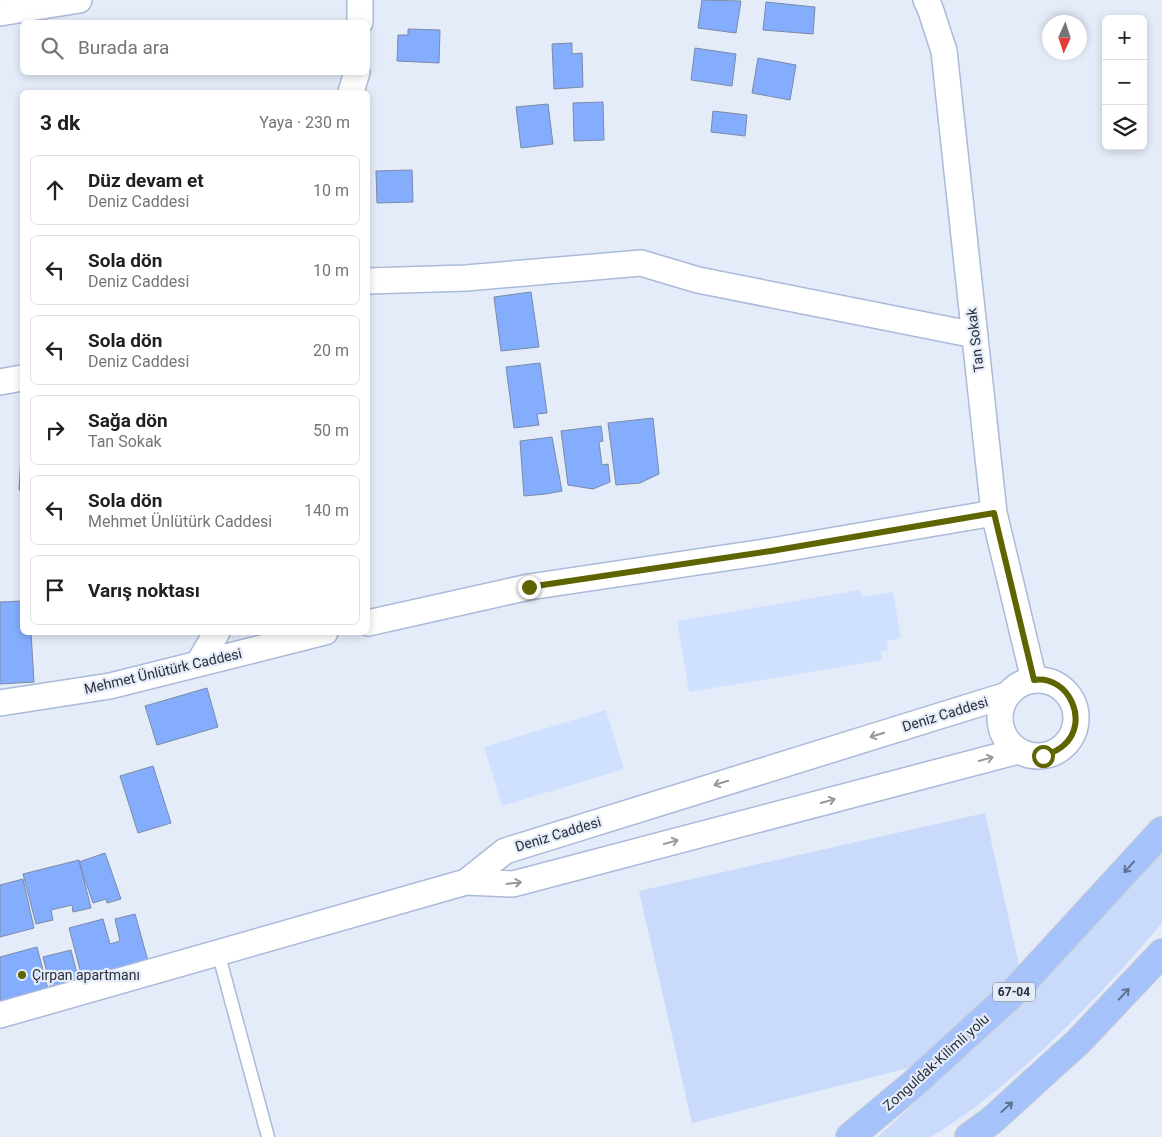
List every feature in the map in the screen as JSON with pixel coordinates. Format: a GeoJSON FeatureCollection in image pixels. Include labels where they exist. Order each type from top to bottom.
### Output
{"type":"FeatureCollection","features":[{"type":"Feature","properties":{"kind":"highway","name":"Zonguldak-Kilimli yolu"},"geometry":{"type":"LineString","coordinates":[[850,1137],[912,1085],[1014,992],[1162,831]]}},
{"type":"Feature","properties":{"kind":"highway"},"geometry":{"type":"LineString","coordinates":[[969,1137],[991,1121],[1080,1041],[1162,953]]}},
{"type":"Feature","properties":{"kind":"street"},"geometry":{"type":"LineString","coordinates":[[0,13],[79,0]]}},
{"type":"Feature","properties":{"kind":"street"},"geometry":{"type":"LineString","coordinates":[[360,0],[360,20]]}},
{"type":"Feature","properties":{"kind":"street","name":"Tan Sokak"},"geometry":{"type":"LineString","coordinates":[[926,0],[944,51],[994,513],[1034,680]]}},
{"type":"Feature","properties":{"kind":"street"},"geometry":{"type":"LineString","coordinates":[[352,90],[356,75]]}},
{"type":"Feature","properties":{"kind":"street"},"geometry":{"type":"LineString","coordinates":[[370,281],[466,278],[641,263],[698,280],[975,335]]}},
{"type":"Feature","properties":{"kind":"street"},"geometry":{"type":"LineString","coordinates":[[0,382],[20,378]]}},
{"type":"Feature","properties":{"kind":"street"},"geometry":{"type":"LineString","coordinates":[[370,623],[529,587],[771,551],[994,513]]}},
{"type":"Feature","properties":{"kind":"street"},"geometry":{"type":"LineString","coordinates":[[198,664],[214,635]]}},
{"type":"Feature","properties":{"kind":"street","name":"Mehmet Ünlütürk Caddesi"},"geometry":{"type":"LineString","coordinates":[[0,703],[110,686],[314,635]]}},
{"type":"Feature","properties":{"kind":"street"},"geometry":{"type":"LineString","coordinates":[[466,882],[513,884],[1018,751],[1030,755],[1043,756],[1055,752],[1065,744],[1072,734],[1076,722],[1075,710],[1071,698],[1063,688],[1052,682],[1040,679],[1034,680]]}},
{"type":"Feature","properties":{"kind":"street","name":"Deniz Caddesi"},"geometry":{"type":"LineString","coordinates":[[1018,751],[1008,742],[1002,731],[999,719],[1001,706],[1007,695],[1016,686],[1034,680]]}},
{"type":"Feature","properties":{"kind":"street","name":"Deniz Caddesi"},"geometry":{"type":"LineString","coordinates":[[0,1015],[466,882],[505,851],[1007,695]]}},
{"type":"Feature","properties":{"kind":"lane"},"geometry":{"type":"LineString","coordinates":[[218,952],[268,1137]]}},
{"type":"Feature","properties":{"kind":"shaded area"},"geometry":{"type":"Polygon","coordinates":[[[860,590],[862,597],[893,592],[901,638],[887,641],[888,650],[881,651],[882,660],[689,692],[677,621],[860,590]]]}},
{"type":"Feature","properties":{"kind":"shaded area"},"geometry":{"type":"Polygon","coordinates":[[[606,710],[624,769],[502,806],[484,747],[606,710]]]}},
{"type":"Feature","properties":{"kind":"shaded area"},"geometry":{"type":"Polygon","coordinates":[[[985,813],[1022,978],[932,1062],[692,1123],[639,891],[985,813]]]}},
{"type":"Feature","properties":{"kind":"shaded area"},"geometry":{"type":"Polygon","coordinates":[[[1162,843],[1162,923],[1081,1013],[1015,1075],[966,1114],[931,1137],[878,1137],[990,1032],[1162,843]]]}},
{"type":"Feature","properties":{"kind":"building"},"geometry":{"type":"Polygon","coordinates":[[[702,0],[741,1],[736,33],[698,28],[702,0]]]}},
{"type":"Feature","properties":{"kind":"building"},"geometry":{"type":"Polygon","coordinates":[[[766,2],[815,7],[813,34],[763,30],[766,2]]]}},
{"type":"Feature","properties":{"kind":"building"},"geometry":{"type":"Polygon","coordinates":[[[408,29],[440,30],[439,63],[397,61],[398,35],[408,35],[408,29]]]}},
{"type":"Feature","properties":{"kind":"building"},"geometry":{"type":"Polygon","coordinates":[[[572,43],[572,54],[582,53],[583,87],[554,89],[552,44],[572,43]]]}},
{"type":"Feature","properties":{"kind":"building"},"geometry":{"type":"Polygon","coordinates":[[[695,48],[736,54],[732,86],[691,80],[695,48]]]}},
{"type":"Feature","properties":{"kind":"building"},"geometry":{"type":"Polygon","coordinates":[[[758,58],[796,65],[790,100],[752,93],[758,58]]]}},
{"type":"Feature","properties":{"kind":"building"},"geometry":{"type":"Polygon","coordinates":[[[603,102],[604,140],[574,141],[573,103],[603,102]]]}},
{"type":"Feature","properties":{"kind":"building"},"geometry":{"type":"Polygon","coordinates":[[[548,104],[553,144],[521,148],[516,107],[548,104]]]}},
{"type":"Feature","properties":{"kind":"building"},"geometry":{"type":"Polygon","coordinates":[[[713,111],[747,115],[745,136],[711,132],[713,111]]]}},
{"type":"Feature","properties":{"kind":"building"},"geometry":{"type":"Polygon","coordinates":[[[412,170],[413,202],[377,203],[376,171],[412,170]]]}},
{"type":"Feature","properties":{"kind":"building"},"geometry":{"type":"Polygon","coordinates":[[[531,292],[539,347],[501,351],[494,297],[531,292]]]}},
{"type":"Feature","properties":{"kind":"building"},"geometry":{"type":"Polygon","coordinates":[[[540,363],[547,413],[537,414],[539,425],[514,428],[506,367],[540,363]]]}},
{"type":"Feature","properties":{"kind":"building"},"geometry":{"type":"Polygon","coordinates":[[[653,418],[659,474],[640,483],[616,485],[608,423],[653,418]]]}},
{"type":"Feature","properties":{"kind":"building"},"geometry":{"type":"Polygon","coordinates":[[[601,426],[603,441],[599,442],[602,465],[608,464],[610,482],[593,489],[568,485],[561,431],[601,426]]]}},
{"type":"Feature","properties":{"kind":"building"},"geometry":{"type":"Polygon","coordinates":[[[552,437],[562,491],[524,496],[520,441],[552,437]]]}},
{"type":"Feature","properties":{"kind":"building"},"geometry":{"type":"Polygon","coordinates":[[[20,601],[20,635],[31,635],[34,682],[0,684],[0,602],[20,601]]]}},
{"type":"Feature","properties":{"kind":"building"},"geometry":{"type":"Polygon","coordinates":[[[207,688],[218,727],[157,745],[145,706],[207,688]]]}},
{"type":"Feature","properties":{"kind":"building"},"geometry":{"type":"Polygon","coordinates":[[[153,766],[171,823],[138,833],[120,776],[153,766]]]}},
{"type":"Feature","properties":{"kind":"building"},"geometry":{"type":"Polygon","coordinates":[[[105,853],[121,899],[107,903],[106,899],[93,903],[79,862],[105,853]]]}},
{"type":"Feature","properties":{"kind":"building"},"geometry":{"type":"Polygon","coordinates":[[[79,860],[91,908],[73,912],[72,905],[51,910],[53,920],[36,924],[23,874],[79,860]]]}},
{"type":"Feature","properties":{"kind":"building"},"geometry":{"type":"Polygon","coordinates":[[[23,879],[34,928],[0,937],[0,885],[23,879]]]}},
{"type":"Feature","properties":{"kind":"building"},"geometry":{"type":"Polygon","coordinates":[[[135,914],[150,968],[84,985],[69,928],[103,919],[110,944],[120,941],[115,919],[135,914]]]}},
{"type":"Feature","properties":{"kind":"building","name":"Çırpan apartmanı"},"geometry":{"type":"Polygon","coordinates":[[[37,947],[49,993],[0,1006],[0,957],[37,947]]]}},
{"type":"Feature","properties":{"kind":"building"},"geometry":{"type":"Polygon","coordinates":[[[71,950],[79,981],[51,989],[43,957],[71,950]]]}},
{"type":"Feature","properties":{"kind":"place","name":"Çırpan apartmanı"},"geometry":{"type":"Point","coordinates":[22,975]}},
{"type":"Feature","properties":{"kind":"route"},"geometry":{"type":"LineString","coordinates":[[529,587],[771,551],[994,513],[1034,680],[1040,679],[1052,682],[1063,688],[1071,698],[1075,710],[1076,722],[1072,734],[1065,744],[1055,752],[1043,756]]}}]}
